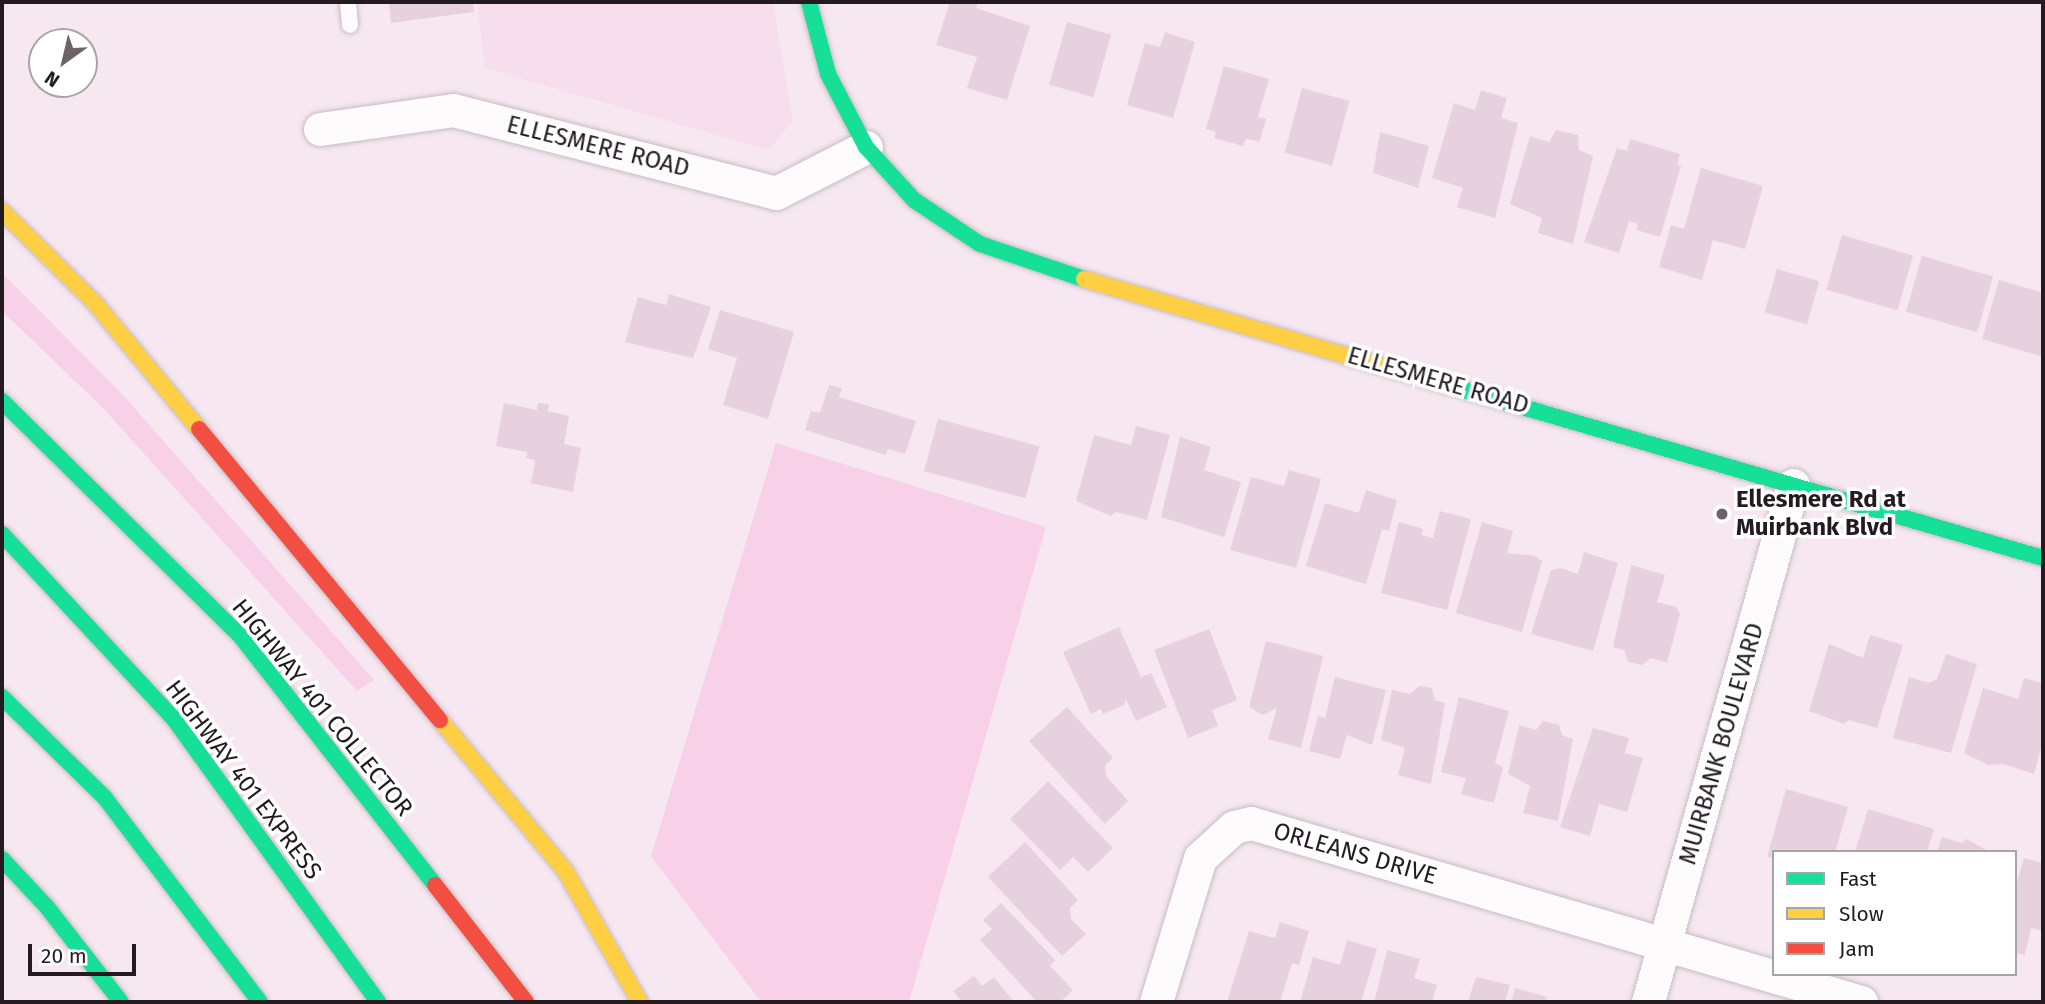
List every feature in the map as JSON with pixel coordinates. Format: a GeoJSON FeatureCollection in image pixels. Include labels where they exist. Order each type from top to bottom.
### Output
{"type":"FeatureCollection","features":[{"type":"Feature","properties":{"kind":"main road","name":"ELLESMERE ROAD"},"geometry":{"type":"LineString","coordinates":[[809,2],[828,74],[866,147],[889,177],[945,224],[1021,261],[2043,558]]}},
{"type":"Feature","properties":{"kind":"main road"},"geometry":{"type":"LineString","coordinates":[[2,211],[95,303],[566,872],[640,1002]]}},
{"type":"Feature","properties":{"kind":"main road","name":"HIGHWAY 401 COLLECTOR"},"geometry":{"type":"LineString","coordinates":[[2,401],[242,638],[526,1002]]}},
{"type":"Feature","properties":{"kind":"main road","name":"HIGHWAY 401 EXPRESS"},"geometry":{"type":"LineString","coordinates":[[2,534],[174,719],[378,1002]]}},
{"type":"Feature","properties":{"kind":"main road"},"geometry":{"type":"LineString","coordinates":[[2,697],[105,799],[260,1002]]}},
{"type":"Feature","properties":{"kind":"main road"},"geometry":{"type":"LineString","coordinates":[[2,859],[47,907],[121,1002]]}},
{"type":"Feature","properties":{"kind":"street","name":"ELLESMERE ROAD"},"geometry":{"type":"LineString","coordinates":[[320,129],[453,110],[776,193],[866,147]]}},
{"type":"Feature","properties":{"kind":"street","name":"MUIRBANK BOULEVARD"},"geometry":{"type":"LineString","coordinates":[[1648,1002],[1793,485]]}},
{"type":"Feature","properties":{"kind":"street","name":"ORLEANS DRIVE"},"geometry":{"type":"LineString","coordinates":[[1156,1002],[1199,858],[1234,827],[1251,823],[1861,1002]]}},
{"type":"Feature","properties":{"kind":"lane"},"geometry":{"type":"LineString","coordinates":[[348,2],[349,25]]}},
{"type":"Feature","properties":{"kind":"shaded area"},"geometry":{"type":"Polygon","coordinates":[[[477,2],[773,2],[793,120],[768,150],[485,68],[477,2]]]}},
{"type":"Feature","properties":{"kind":"shaded area"},"geometry":{"type":"Polygon","coordinates":[[[2,273],[122,394],[374,680],[357,691],[103,408],[2,311],[2,273]]]}},
{"type":"Feature","properties":{"kind":"shaded area"},"geometry":{"type":"Polygon","coordinates":[[[776,443],[1046,527],[909,1002],[761,1002],[651,856],[776,443]]]}},
{"type":"Feature","properties":{"kind":"building"},"geometry":{"type":"Polygon","coordinates":[[[389,2],[473,2],[474,12],[391,23],[389,2]]]}},
{"type":"Feature","properties":{"kind":"building"},"geometry":{"type":"Polygon","coordinates":[[[950,2],[978,2],[976,8],[1030,26],[1007,100],[967,88],[977,57],[936,45],[950,2]]]}},
{"type":"Feature","properties":{"kind":"building"},"geometry":{"type":"Polygon","coordinates":[[[1067,22],[1111,35],[1093,97],[1049,84],[1067,22]]]}},
{"type":"Feature","properties":{"kind":"building"},"geometry":{"type":"Polygon","coordinates":[[[1165,32],[1195,42],[1173,118],[1127,105],[1145,43],[1160,47],[1165,32]]]}},
{"type":"Feature","properties":{"kind":"building"},"geometry":{"type":"Polygon","coordinates":[[[1224,66],[1269,79],[1258,117],[1266,119],[1260,141],[1246,139],[1243,146],[1214,138],[1216,132],[1206,129],[1224,66]]]}},
{"type":"Feature","properties":{"kind":"building"},"geometry":{"type":"Polygon","coordinates":[[[1302,88],[1349,101],[1332,165],[1285,153],[1302,88]]]}},
{"type":"Feature","properties":{"kind":"building"},"geometry":{"type":"Polygon","coordinates":[[[1481,90],[1507,98],[1501,118],[1518,123],[1495,218],[1457,207],[1463,188],[1432,178],[1454,103],[1475,110],[1481,90]]]}},
{"type":"Feature","properties":{"kind":"building"},"geometry":{"type":"Polygon","coordinates":[[[1556,130],[1578,135],[1579,150],[1593,156],[1573,244],[1538,233],[1542,218],[1510,204],[1530,136],[1549,142],[1556,130]]]}},
{"type":"Feature","properties":{"kind":"building"},"geometry":{"type":"Polygon","coordinates":[[[1380,132],[1429,146],[1418,188],[1373,173],[1380,132]]]}},
{"type":"Feature","properties":{"kind":"building"},"geometry":{"type":"Polygon","coordinates":[[[1630,139],[1680,154],[1677,165],[1681,166],[1660,237],[1636,230],[1638,224],[1629,221],[1619,253],[1584,242],[1617,148],[1627,151],[1630,139]]]}},
{"type":"Feature","properties":{"kind":"building"},"geometry":{"type":"Polygon","coordinates":[[[1701,168],[1763,186],[1745,249],[1713,240],[1702,280],[1659,267],[1671,225],[1684,229],[1701,168]]]}},
{"type":"Feature","properties":{"kind":"building"},"geometry":{"type":"Polygon","coordinates":[[[1842,235],[1913,255],[1897,310],[1826,290],[1842,235]]]}},
{"type":"Feature","properties":{"kind":"building"},"geometry":{"type":"Polygon","coordinates":[[[1922,256],[1993,276],[1977,332],[1906,312],[1922,256]]]}},
{"type":"Feature","properties":{"kind":"building"},"geometry":{"type":"Polygon","coordinates":[[[1777,269],[1819,281],[1807,324],[1765,312],[1777,269]]]}},
{"type":"Feature","properties":{"kind":"building"},"geometry":{"type":"Polygon","coordinates":[[[1999,280],[2043,293],[2043,357],[1982,339],[1999,280]]]}},
{"type":"Feature","properties":{"kind":"building"},"geometry":{"type":"Polygon","coordinates":[[[669,294],[711,307],[693,358],[625,342],[638,297],[666,305],[669,294]]]}},
{"type":"Feature","properties":{"kind":"building"},"geometry":{"type":"Polygon","coordinates":[[[720,310],[794,332],[768,419],[723,405],[737,358],[708,349],[720,310]]]}},
{"type":"Feature","properties":{"kind":"building"},"geometry":{"type":"Polygon","coordinates":[[[829,385],[842,388],[839,397],[916,421],[905,454],[888,449],[886,455],[805,430],[811,411],[820,413],[829,385]]]}},
{"type":"Feature","properties":{"kind":"building"},"geometry":{"type":"Polygon","coordinates":[[[504,403],[537,410],[538,403],[549,404],[548,411],[569,416],[564,444],[581,448],[573,492],[531,483],[535,460],[526,458],[527,452],[496,446],[504,403]]]}},
{"type":"Feature","properties":{"kind":"building"},"geometry":{"type":"Polygon","coordinates":[[[938,419],[1039,446],[1025,498],[924,471],[938,419]]]}},
{"type":"Feature","properties":{"kind":"building"},"geometry":{"type":"Polygon","coordinates":[[[1136,426],[1170,435],[1147,520],[1116,512],[1111,516],[1076,501],[1094,435],[1131,445],[1136,426]]]}},
{"type":"Feature","properties":{"kind":"building"},"geometry":{"type":"Polygon","coordinates":[[[1180,437],[1211,447],[1204,470],[1241,482],[1224,537],[1161,517],[1180,437]]]}},
{"type":"Feature","properties":{"kind":"building"},"geometry":{"type":"Polygon","coordinates":[[[1289,470],[1321,479],[1296,568],[1230,550],[1251,477],[1284,486],[1289,470]]]}},
{"type":"Feature","properties":{"kind":"building"},"geometry":{"type":"Polygon","coordinates":[[[1366,490],[1397,500],[1389,531],[1382,529],[1366,584],[1306,566],[1325,503],[1359,513],[1366,490]]]}},
{"type":"Feature","properties":{"kind":"building"},"geometry":{"type":"Polygon","coordinates":[[[1440,511],[1471,519],[1447,610],[1381,593],[1399,522],[1423,529],[1421,535],[1433,538],[1440,511]]]}},
{"type":"Feature","properties":{"kind":"building"},"geometry":{"type":"Polygon","coordinates":[[[1482,522],[1513,531],[1507,553],[1535,556],[1542,561],[1522,632],[1456,613],[1482,522]]]}},
{"type":"Feature","properties":{"kind":"building"},"geometry":{"type":"Polygon","coordinates":[[[1584,552],[1618,563],[1593,651],[1531,634],[1551,570],[1561,568],[1578,574],[1584,552]]]}},
{"type":"Feature","properties":{"kind":"building"},"geometry":{"type":"Polygon","coordinates":[[[1631,565],[1665,575],[1657,602],[1676,607],[1680,614],[1667,663],[1651,658],[1642,665],[1628,662],[1624,650],[1613,647],[1631,565]]]}},
{"type":"Feature","properties":{"kind":"building"},"geometry":{"type":"Polygon","coordinates":[[[1119,627],[1141,677],[1151,673],[1167,707],[1136,721],[1126,699],[1124,705],[1103,714],[1101,709],[1091,714],[1063,652],[1119,627]]]}},
{"type":"Feature","properties":{"kind":"building"},"geometry":{"type":"Polygon","coordinates":[[[1209,629],[1237,700],[1212,710],[1218,726],[1188,738],[1154,650],[1209,629]]]}},
{"type":"Feature","properties":{"kind":"building"},"geometry":{"type":"Polygon","coordinates":[[[1870,635],[1903,645],[1877,728],[1849,720],[1844,724],[1809,711],[1829,644],[1863,658],[1870,635]]]}},
{"type":"Feature","properties":{"kind":"building"},"geometry":{"type":"Polygon","coordinates":[[[1266,641],[1323,656],[1301,748],[1268,739],[1277,708],[1263,715],[1249,707],[1266,641]]]}},
{"type":"Feature","properties":{"kind":"building"},"geometry":{"type":"Polygon","coordinates":[[[1946,654],[1977,664],[1951,753],[1893,738],[1909,677],[1929,683],[1937,679],[1946,654]]]}},
{"type":"Feature","properties":{"kind":"building"},"geometry":{"type":"Polygon","coordinates":[[[1335,677],[1386,690],[1372,745],[1347,735],[1340,759],[1309,751],[1318,716],[1325,718],[1335,677]]]}},
{"type":"Feature","properties":{"kind":"building"},"geometry":{"type":"Polygon","coordinates":[[[2024,678],[2043,683],[2043,741],[2034,774],[2003,764],[1988,765],[1964,753],[1983,688],[2018,699],[2024,678]]]}},
{"type":"Feature","properties":{"kind":"building"},"geometry":{"type":"Polygon","coordinates":[[[1419,686],[1432,688],[1435,700],[1445,703],[1431,784],[1398,775],[1405,748],[1381,740],[1392,690],[1410,694],[1419,686]]]}},
{"type":"Feature","properties":{"kind":"building"},"geometry":{"type":"Polygon","coordinates":[[[1459,697],[1509,711],[1495,763],[1503,767],[1494,803],[1461,794],[1466,778],[1441,772],[1459,697]]]}},
{"type":"Feature","properties":{"kind":"building"},"geometry":{"type":"Polygon","coordinates":[[[1067,707],[1113,758],[1105,766],[1106,776],[1128,801],[1105,824],[1029,741],[1067,707]]]}},
{"type":"Feature","properties":{"kind":"building"},"geometry":{"type":"Polygon","coordinates":[[[1543,721],[1559,725],[1562,735],[1573,739],[1558,821],[1523,813],[1530,786],[1508,774],[1519,725],[1536,730],[1543,721]]]}},
{"type":"Feature","properties":{"kind":"building"},"geometry":{"type":"Polygon","coordinates":[[[1593,728],[1629,738],[1625,753],[1643,758],[1627,812],[1599,804],[1590,836],[1560,827],[1593,728]]]}},
{"type":"Feature","properties":{"kind":"building"},"geometry":{"type":"Polygon","coordinates":[[[1048,781],[1113,848],[1088,872],[1073,857],[1060,870],[1010,819],[1048,781]]]}},
{"type":"Feature","properties":{"kind":"building"},"geometry":{"type":"Polygon","coordinates":[[[1786,789],[1848,807],[1836,850],[1772,850],[1772,858],[1767,857],[1786,789]]]}},
{"type":"Feature","properties":{"kind":"building"},"geometry":{"type":"Polygon","coordinates":[[[1868,809],[1934,829],[1928,850],[1856,850],[1868,809]]]}},
{"type":"Feature","properties":{"kind":"building"},"geometry":{"type":"Polygon","coordinates":[[[1942,837],[1962,843],[1967,839],[1986,850],[1938,850],[1942,837]]]}},
{"type":"Feature","properties":{"kind":"building"},"geometry":{"type":"Polygon","coordinates":[[[1025,842],[1078,900],[1070,908],[1071,919],[1086,934],[1062,956],[988,877],[1025,842]]]}},
{"type":"Feature","properties":{"kind":"building"},"geometry":{"type":"Polygon","coordinates":[[[2024,858],[2043,863],[2043,931],[2031,928],[2025,955],[2017,953],[2017,882],[2024,858]]]}},
{"type":"Feature","properties":{"kind":"building"},"geometry":{"type":"Polygon","coordinates":[[[1001,903],[1055,960],[1050,966],[1073,990],[1060,1002],[1037,1002],[980,940],[992,929],[983,920],[1001,903]]]}},
{"type":"Feature","properties":{"kind":"building"},"geometry":{"type":"Polygon","coordinates":[[[1280,922],[1309,931],[1299,965],[1292,963],[1280,1002],[1227,1002],[1249,931],[1275,938],[1280,922]]]}},
{"type":"Feature","properties":{"kind":"building"},"geometry":{"type":"Polygon","coordinates":[[[1347,940],[1377,949],[1361,1002],[1300,1002],[1313,957],[1340,965],[1347,940]]]}},
{"type":"Feature","properties":{"kind":"building"},"geometry":{"type":"Polygon","coordinates":[[[1387,950],[1420,959],[1414,978],[1437,985],[1432,1002],[1374,1002],[1387,950]]]}},
{"type":"Feature","properties":{"kind":"building"},"geometry":{"type":"Polygon","coordinates":[[[974,976],[982,986],[994,977],[1014,1002],[962,1002],[953,991],[974,976]]]}},
{"type":"Feature","properties":{"kind":"building"},"geometry":{"type":"Polygon","coordinates":[[[1476,977],[1510,985],[1505,1002],[1468,1002],[1476,977]]]}},
{"type":"Feature","properties":{"kind":"building"},"geometry":{"type":"Polygon","coordinates":[[[1515,988],[1547,997],[1545,1002],[1511,1002],[1515,988]]]}},
{"type":"Feature","properties":{"kind":"traffic: fast"},"geometry":{"type":"LineString","coordinates":[[809,2],[828,74],[866,147],[914,200],[980,244],[1084,279]]}},
{"type":"Feature","properties":{"kind":"traffic: fast"},"geometry":{"type":"LineString","coordinates":[[1388,368],[2043,558]]}},
{"type":"Feature","properties":{"kind":"traffic: fast"},"geometry":{"type":"LineString","coordinates":[[2,401],[242,638],[435,885]]}},
{"type":"Feature","properties":{"kind":"traffic: fast"},"geometry":{"type":"LineString","coordinates":[[2,534],[174,719],[378,1002]]}},
{"type":"Feature","properties":{"kind":"traffic: fast"},"geometry":{"type":"LineString","coordinates":[[2,697],[105,798],[260,1002]]}},
{"type":"Feature","properties":{"kind":"traffic: fast"},"geometry":{"type":"LineString","coordinates":[[2,859],[47,907],[121,1002]]}},
{"type":"Feature","properties":{"kind":"traffic: slow"},"geometry":{"type":"LineString","coordinates":[[2,211],[95,303],[199,429]]}},
{"type":"Feature","properties":{"kind":"traffic: slow"},"geometry":{"type":"LineString","coordinates":[[1084,279],[1388,368]]}},
{"type":"Feature","properties":{"kind":"traffic: slow"},"geometry":{"type":"LineString","coordinates":[[440,720],[566,872],[640,1002]]}},
{"type":"Feature","properties":{"kind":"traffic: jam"},"geometry":{"type":"LineString","coordinates":[[199,429],[440,720]]}},
{"type":"Feature","properties":{"kind":"traffic: jam"},"geometry":{"type":"LineString","coordinates":[[435,885],[526,1002]]}},
{"type":"Feature","properties":{"kind":"place","name":"Ellesmere Rd at Muirbank Blvd"},"geometry":{"type":"Point","coordinates":[1722,514]}}]}
